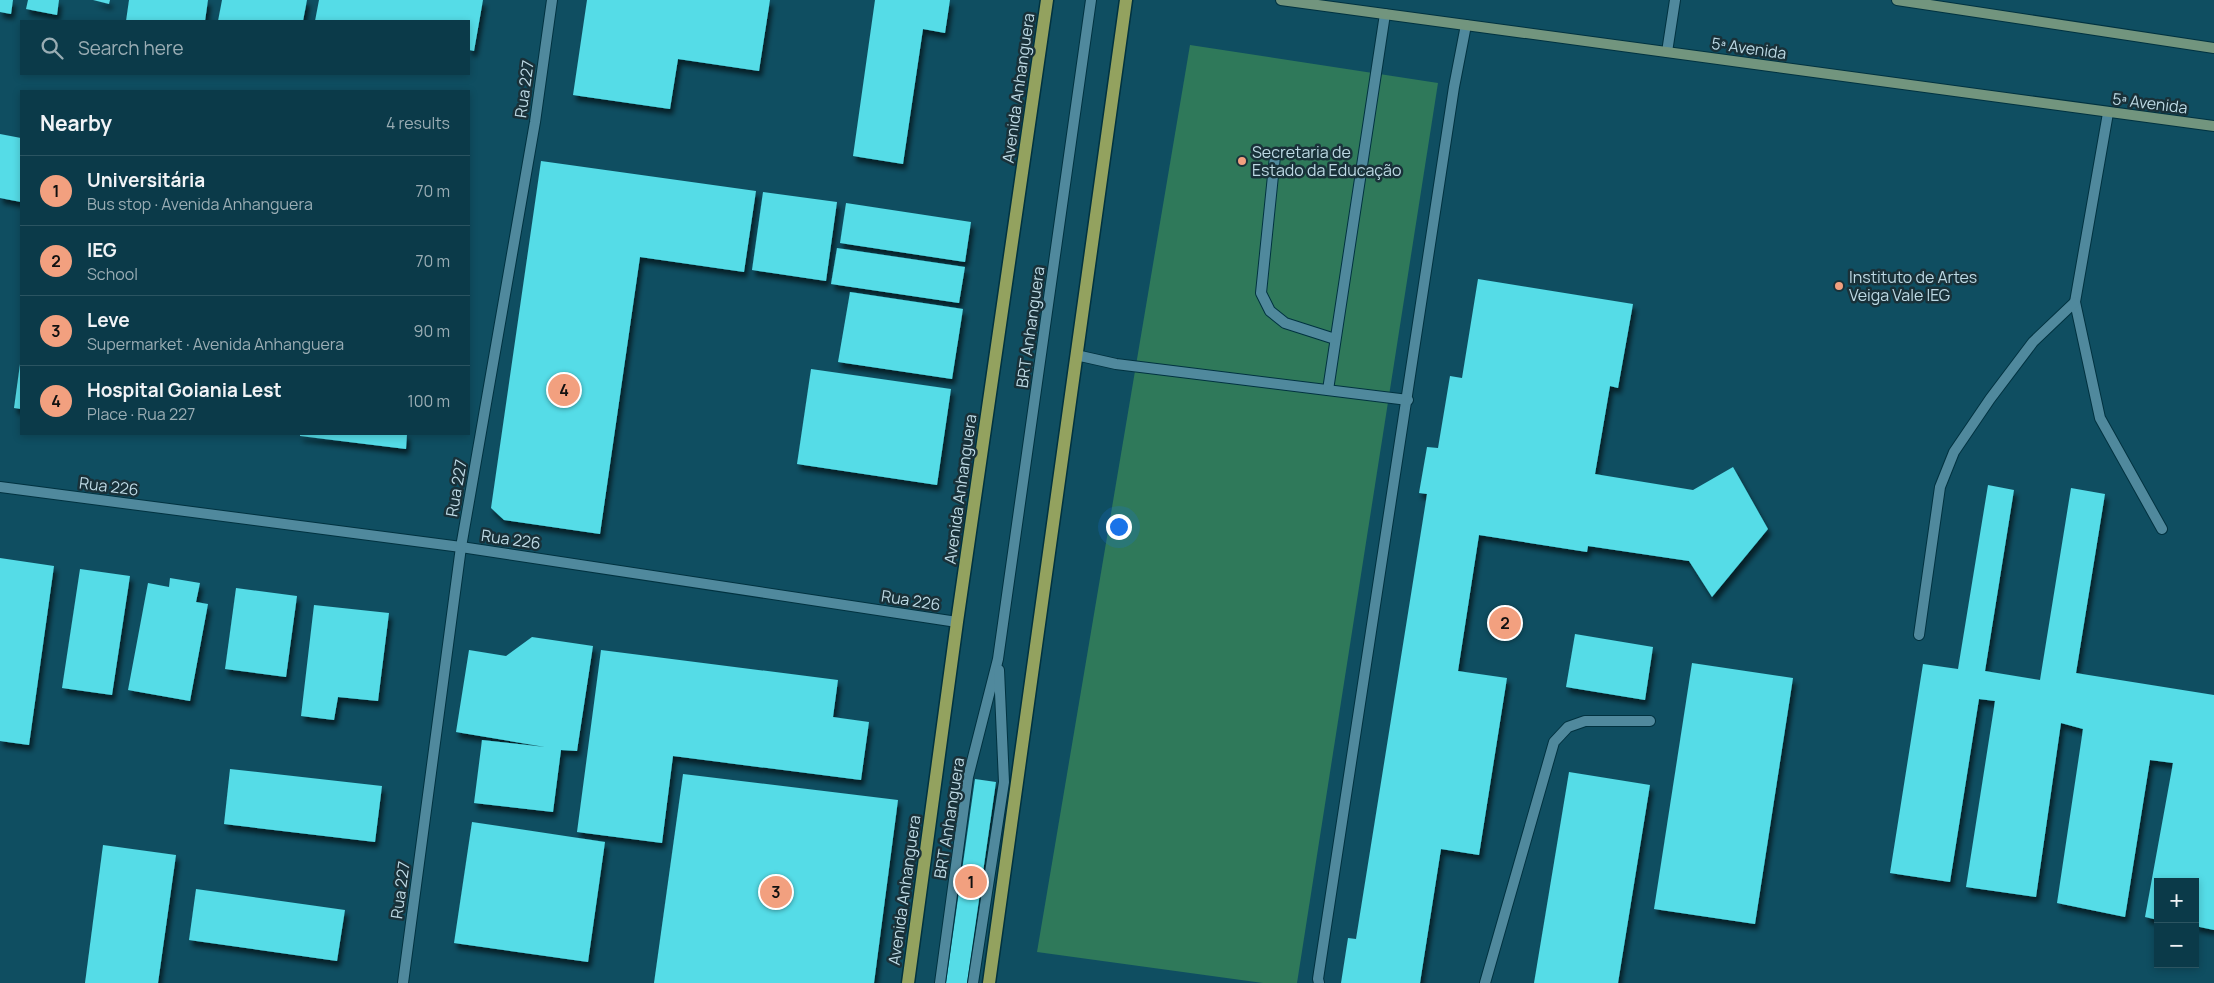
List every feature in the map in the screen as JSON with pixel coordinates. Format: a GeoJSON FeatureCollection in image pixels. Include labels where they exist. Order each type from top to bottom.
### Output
{"type":"FeatureCollection","features":[{"type":"Feature","properties":{"kind":"main road","name":"Avenida Anhanguera"},"geometry":{"type":"LineString","coordinates":[[908,983],[957,622],[1047,0]]}},
{"type":"Feature","properties":{"kind":"main road"},"geometry":{"type":"LineString","coordinates":[[989,983],[1126,0]]}},
{"type":"Feature","properties":{"kind":"main road","name":"5ª Avenida"},"geometry":{"type":"LineString","coordinates":[[1281,0],[2214,126]]}},
{"type":"Feature","properties":{"kind":"main road"},"geometry":{"type":"LineString","coordinates":[[1897,0],[2214,48]]}},
{"type":"Feature","properties":{"kind":"street","name":"Rua 227"},"geometry":{"type":"LineString","coordinates":[[403,983],[461,547],[535,122],[552,0]]}},
{"type":"Feature","properties":{"kind":"street","name":"BRT Anhanguera"},"geometry":{"type":"LineString","coordinates":[[940,983],[968,777],[998,659],[1091,0]]}},
{"type":"Feature","properties":{"kind":"street"},"geometry":{"type":"LineString","coordinates":[[1667,52],[1675,0]]}},
{"type":"Feature","properties":{"kind":"street"},"geometry":{"type":"LineString","coordinates":[[1328,390],[1385,14]]}},
{"type":"Feature","properties":{"kind":"street"},"geometry":{"type":"LineString","coordinates":[[1319,983],[1319,970],[1408,400],[1454,87],[1466,25]]}},
{"type":"Feature","properties":{"kind":"street"},"geometry":{"type":"LineString","coordinates":[[2108,113],[2075,302],[2100,418],[2162,528]]}},
{"type":"Feature","properties":{"kind":"street"},"geometry":{"type":"LineString","coordinates":[[1275,156],[1261,294],[1270,311],[1285,324],[1335,339]]}},
{"type":"Feature","properties":{"kind":"street"},"geometry":{"type":"LineString","coordinates":[[1919,635],[1940,487],[1954,452],[1990,399],[2033,342],[2075,302]]}},
{"type":"Feature","properties":{"kind":"street"},"geometry":{"type":"LineString","coordinates":[[1076,355],[1116,364],[1408,400]]}},
{"type":"Feature","properties":{"kind":"street","name":"Rua 226"},"geometry":{"type":"LineString","coordinates":[[0,487],[461,547],[957,622]]}},
{"type":"Feature","properties":{"kind":"street","name":"BRT Anhanguera"},"geometry":{"type":"LineString","coordinates":[[972,983],[1004,782],[998,659]]}},
{"type":"Feature","properties":{"kind":"street"},"geometry":{"type":"LineString","coordinates":[[1485,983],[1554,742],[1568,726],[1585,721],[1650,721]]}},
{"type":"Feature","properties":{"kind":"green space"},"geometry":{"type":"Polygon","coordinates":[[[1190,45],[1438,83],[1297,983],[1263,983],[1037,952],[1190,45]]]}},
{"type":"Feature","properties":{"kind":"building"},"geometry":{"type":"Polygon","coordinates":[[[0,0],[13,0],[11,14],[0,12],[0,0]]]}},
{"type":"Feature","properties":{"kind":"building"},"geometry":{"type":"Polygon","coordinates":[[[28,0],[59,0],[57,15],[26,9],[28,0]]]}},
{"type":"Feature","properties":{"kind":"building"},"geometry":{"type":"Polygon","coordinates":[[[93,0],[110,0],[109,4],[93,0]]]}},
{"type":"Feature","properties":{"kind":"building"},"geometry":{"type":"Polygon","coordinates":[[[129,0],[208,0],[205,20],[126,20],[129,0]]]}},
{"type":"Feature","properties":{"kind":"building"},"geometry":{"type":"Polygon","coordinates":[[[222,0],[307,0],[303,20],[218,20],[222,0]]]}},
{"type":"Feature","properties":{"kind":"building"},"geometry":{"type":"Polygon","coordinates":[[[319,0],[483,0],[474,51],[470,50],[470,20],[315,20],[319,0]]]}},
{"type":"Feature","properties":{"kind":"building"},"geometry":{"type":"Polygon","coordinates":[[[587,0],[770,0],[759,71],[678,59],[670,109],[573,95],[587,0]]]}},
{"type":"Feature","properties":{"kind":"building"},"geometry":{"type":"Polygon","coordinates":[[[875,0],[950,0],[945,33],[923,29],[903,164],[853,156],[875,0]]]}},
{"type":"Feature","properties":{"kind":"building"},"geometry":{"type":"Polygon","coordinates":[[[0,134],[20,138],[20,202],[0,198],[0,134]]]}},
{"type":"Feature","properties":{"kind":"building"},"geometry":{"type":"Polygon","coordinates":[[[541,161],[756,191],[744,272],[640,257],[600,534],[504,520],[491,508],[541,161]]]}},
{"type":"Feature","properties":{"kind":"building"},"geometry":{"type":"Polygon","coordinates":[[[763,192],[837,202],[826,281],[752,270],[763,192]]]}},
{"type":"Feature","properties":{"kind":"building"},"geometry":{"type":"Polygon","coordinates":[[[846,203],[971,222],[965,262],[840,243],[846,203]]]}},
{"type":"Feature","properties":{"kind":"building"},"geometry":{"type":"Polygon","coordinates":[[[837,248],[965,267],[959,303],[831,284],[837,248]]]}},
{"type":"Feature","properties":{"kind":"building"},"geometry":{"type":"Polygon","coordinates":[[[1478,279],[1633,304],[1618,388],[1610,386],[1595,474],[1693,490],[1733,467],[1768,529],[1712,597],[1689,561],[1588,546],[1587,552],[1479,535],[1458,671],[1507,678],[1479,855],[1441,849],[1420,983],[1341,983],[1348,938],[1356,939],[1427,494],[1419,493],[1427,447],[1438,448],[1450,376],[1462,378],[1478,279]]]}},
{"type":"Feature","properties":{"kind":"building"},"geometry":{"type":"Polygon","coordinates":[[[850,292],[963,309],[952,379],[838,362],[850,292]]]}},
{"type":"Feature","properties":{"kind":"building"},"geometry":{"type":"Polygon","coordinates":[[[20,364],[20,409],[14,408],[20,364]]]}},
{"type":"Feature","properties":{"kind":"building"},"geometry":{"type":"Polygon","coordinates":[[[811,369],[951,389],[937,485],[797,464],[811,369]]]}},
{"type":"Feature","properties":{"kind":"building"},"geometry":{"type":"Polygon","coordinates":[[[300,435],[407,435],[406,449],[300,435]]]}},
{"type":"Feature","properties":{"kind":"building"},"geometry":{"type":"Polygon","coordinates":[[[1988,485],[2014,490],[1985,671],[2040,680],[2071,488],[2105,494],[2076,673],[2214,695],[2214,930],[2199,927],[2199,878],[2154,878],[2154,919],[2145,917],[2173,763],[2150,760],[2125,917],[2057,903],[2083,729],[2061,723],[2036,897],[1966,887],[1995,701],[1979,699],[1950,882],[1890,873],[1923,664],[1958,669],[1988,485]]]}},
{"type":"Feature","properties":{"kind":"building"},"geometry":{"type":"Polygon","coordinates":[[[0,558],[54,566],[29,745],[0,741],[0,558]]]}},
{"type":"Feature","properties":{"kind":"building"},"geometry":{"type":"Polygon","coordinates":[[[80,569],[130,576],[112,695],[62,688],[80,569]]]}},
{"type":"Feature","properties":{"kind":"building"},"geometry":{"type":"Polygon","coordinates":[[[170,578],[200,583],[196,602],[208,604],[190,701],[128,690],[148,583],[169,587],[170,578]]]}},
{"type":"Feature","properties":{"kind":"building"},"geometry":{"type":"Polygon","coordinates":[[[236,588],[297,596],[286,677],[225,669],[236,588]]]}},
{"type":"Feature","properties":{"kind":"building"},"geometry":{"type":"Polygon","coordinates":[[[314,605],[389,613],[378,701],[338,697],[334,720],[301,716],[314,605]]]}},
{"type":"Feature","properties":{"kind":"building"},"geometry":{"type":"Polygon","coordinates":[[[1575,634],[1653,647],[1645,700],[1566,687],[1575,634]]]}},
{"type":"Feature","properties":{"kind":"building"},"geometry":{"type":"Polygon","coordinates":[[[532,637],[593,646],[577,751],[561,750],[553,812],[474,803],[482,740],[545,747],[456,732],[469,650],[506,656],[532,637]]]}},
{"type":"Feature","properties":{"kind":"building"},"geometry":{"type":"Polygon","coordinates":[[[601,650],[838,680],[833,717],[869,722],[861,780],[673,756],[662,843],[577,832],[601,650]]]}},
{"type":"Feature","properties":{"kind":"building"},"geometry":{"type":"Polygon","coordinates":[[[1692,663],[1793,678],[1755,924],[1654,909],[1692,663]]]}},
{"type":"Feature","properties":{"kind":"building"},"geometry":{"type":"Polygon","coordinates":[[[230,769],[382,786],[375,842],[224,824],[230,769]]]}},
{"type":"Feature","properties":{"kind":"building"},"geometry":{"type":"Polygon","coordinates":[[[1569,772],[1650,785],[1618,983],[1534,983],[1569,772]]]}},
{"type":"Feature","properties":{"kind":"building"},"geometry":{"type":"Polygon","coordinates":[[[683,774],[898,800],[874,983],[654,983],[683,774]]]}},
{"type":"Feature","properties":{"kind":"building"},"geometry":{"type":"Polygon","coordinates":[[[975,779],[996,782],[967,983],[946,983],[975,779]]]}},
{"type":"Feature","properties":{"kind":"building"},"geometry":{"type":"Polygon","coordinates":[[[472,822],[605,842],[588,962],[454,943],[472,822]]]}},
{"type":"Feature","properties":{"kind":"building"},"geometry":{"type":"Polygon","coordinates":[[[103,845],[176,855],[158,983],[85,983],[103,845]]]}},
{"type":"Feature","properties":{"kind":"building"},"geometry":{"type":"Polygon","coordinates":[[[196,889],[345,910],[337,961],[189,940],[196,889]]]}},
{"type":"Feature","properties":{"kind":"place","name":"Secretaria de Estado da Educação"},"geometry":{"type":"Point","coordinates":[1242,161]}},
{"type":"Feature","properties":{"kind":"place","name":"Instituto de Artes Veiga Vale IEG"},"geometry":{"type":"Point","coordinates":[1839,286]}},
{"type":"Feature","properties":{"kind":"place","name":"Hospital Goiania Lest"},"geometry":{"type":"Point","coordinates":[564,390]}},
{"type":"Feature","properties":{"kind":"place","name":"IEG"},"geometry":{"type":"Point","coordinates":[1505,623]}},
{"type":"Feature","properties":{"kind":"place","name":"Universitária"},"geometry":{"type":"Point","coordinates":[971,882]}},
{"type":"Feature","properties":{"kind":"place","name":"Leve"},"geometry":{"type":"Point","coordinates":[776,892]}}]}
